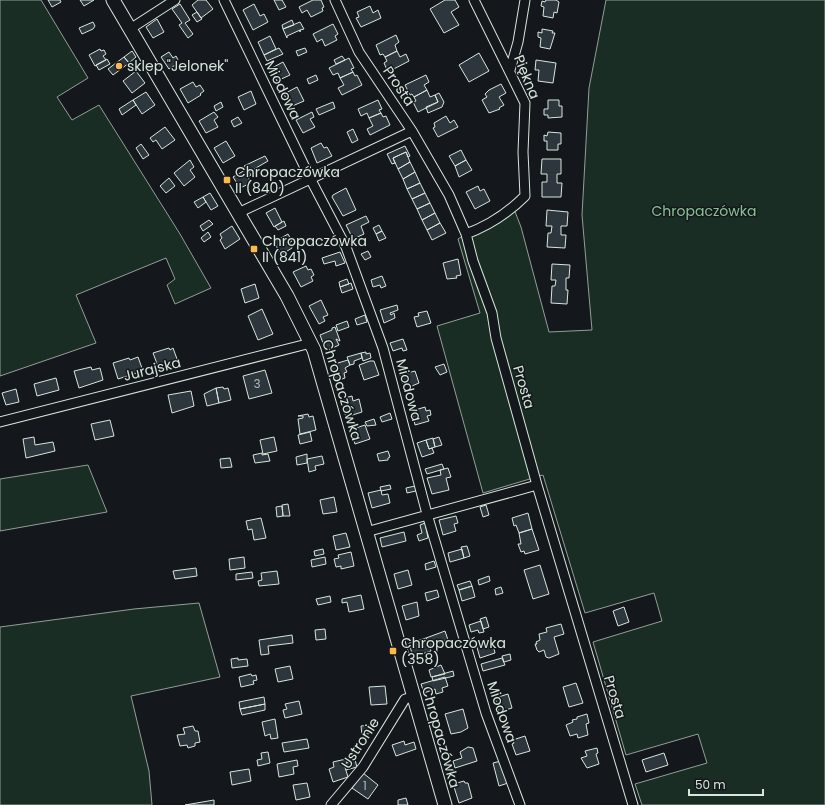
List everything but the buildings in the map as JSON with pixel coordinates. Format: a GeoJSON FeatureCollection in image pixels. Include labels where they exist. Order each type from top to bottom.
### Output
{"type":"FeatureCollection","features":[{"type":"Feature","properties":{"kind":"street","name":"Chropaczówka"},"geometry":{"type":"LineString","coordinates":[[113,0],[287,296],[311,343],[324,381],[445,805]]}},
{"type":"Feature","properties":{"kind":"street"},"geometry":{"type":"LineString","coordinates":[[130,29],[175,0]]}},
{"type":"Feature","properties":{"kind":"street","name":"Miodowa"},"geometry":{"type":"LineString","coordinates":[[224,0],[311,180],[346,247],[383,348],[428,514],[486,713],[520,805]]}},
{"type":"Feature","properties":{"kind":"street","name":"Prosta"},"geometry":{"type":"LineString","coordinates":[[334,0],[359,52],[412,131],[449,195],[466,234],[475,266],[492,314],[496,338],[537,485],[633,805]]}},
{"type":"Feature","properties":{"kind":"street","name":"Piękna"},"geometry":{"type":"LineString","coordinates":[[466,234],[482,228],[513,208],[525,196],[523,152],[525,103],[510,70],[474,0]]}},
{"type":"Feature","properties":{"kind":"street"},"geometry":{"type":"LineString","coordinates":[[510,70],[518,42],[526,0]]}},
{"type":"Feature","properties":{"kind":"street"},"geometry":{"type":"LineString","coordinates":[[238,213],[311,180],[412,131]]}},
{"type":"Feature","properties":{"kind":"street","name":"Jurajska"},"geometry":{"type":"LineString","coordinates":[[0,422],[311,343]]}},
{"type":"Feature","properties":{"kind":"street"},"geometry":{"type":"LineString","coordinates":[[366,532],[537,485]]}},
{"type":"Feature","properties":{"kind":"street","name":"Ustronie"},"geometry":{"type":"LineString","coordinates":[[330,805],[363,767],[405,699],[413,697]]}},
{"type":"Feature","properties":{"kind":"green space"},"geometry":{"type":"Polygon","coordinates":[[[0,0],[41,0],[88,78],[57,97],[72,120],[99,105],[180,234],[211,288],[175,304],[167,285],[175,279],[166,258],[76,295],[96,343],[0,376],[0,0]]]}},
{"type":"Feature","properties":{"kind":"green space","name":"Chropaczówka"},"geometry":{"type":"Polygon","coordinates":[[[606,0],[825,0],[825,805],[642,805],[635,784],[707,763],[698,734],[626,755],[593,642],[662,621],[654,593],[585,613],[543,475],[483,493],[437,326],[480,313],[458,239],[512,204],[521,227],[549,332],[592,330],[582,215],[589,88],[606,0]]]}},
{"type":"Feature","properties":{"kind":"green space"},"geometry":{"type":"Polygon","coordinates":[[[88,465],[107,512],[0,531],[0,479],[88,465]]]}},
{"type":"Feature","properties":{"kind":"green space"},"geometry":{"type":"Polygon","coordinates":[[[199,603],[220,677],[131,696],[149,771],[152,805],[0,805],[0,627],[134,609],[199,603]]]}},
{"type":"Feature","properties":{"kind":"place","name":"sklep \"Jelonek\""},"geometry":{"type":"Point","coordinates":[119,66]}},
{"type":"Feature","properties":{"kind":"place","name":"Chropaczówka II (840)"},"geometry":{"type":"Point","coordinates":[227,180]}},
{"type":"Feature","properties":{"kind":"place","name":"Chropaczówka II (841)"},"geometry":{"type":"Point","coordinates":[254,249]}},
{"type":"Feature","properties":{"kind":"place","name":"Chropaczówka (358)"},"geometry":{"type":"Point","coordinates":[393,651]}}]}
